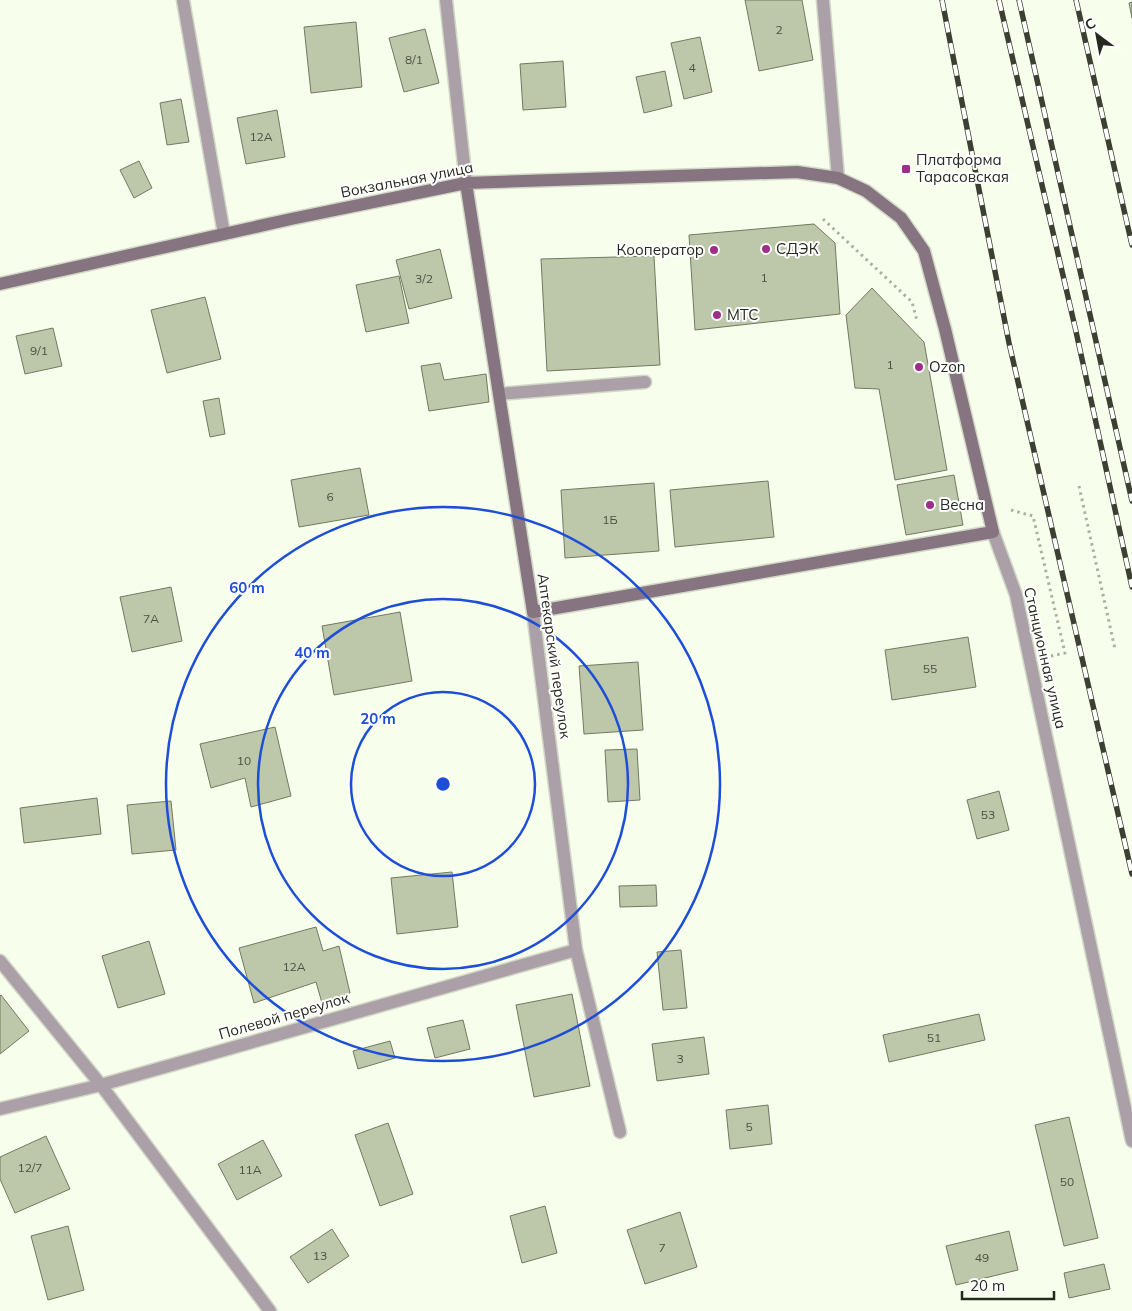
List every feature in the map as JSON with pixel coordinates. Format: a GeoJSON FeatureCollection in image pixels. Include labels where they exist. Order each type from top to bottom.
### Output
{"type":"FeatureCollection","features":[{"type":"Feature","properties":{"kind":"street"},"geometry":{"type":"LineString","coordinates":[[183,0],[224,234]]}},
{"type":"Feature","properties":{"kind":"street"},"geometry":{"type":"LineString","coordinates":[[446,0],[466,183]]}},
{"type":"Feature","properties":{"kind":"street"},"geometry":{"type":"LineString","coordinates":[[823,0],[838,178]]}},
{"type":"Feature","properties":{"kind":"street","name":"Вокзальная улица"},"geometry":{"type":"LineString","coordinates":[[0,284],[466,183],[797,172],[838,178],[866,191],[880,202]]}},
{"type":"Feature","properties":{"kind":"street","name":"Аптекарский переулок"},"geometry":{"type":"LineString","coordinates":[[466,183],[533,612],[576,950],[620,1132]]}},
{"type":"Feature","properties":{"kind":"street","name":"Станционная улица"},"geometry":{"type":"LineString","coordinates":[[880,202],[901,218],[924,251],[945,329],[993,532],[1016,594],[1132,1141]]}},
{"type":"Feature","properties":{"kind":"street"},"geometry":{"type":"LineString","coordinates":[[499,394],[645,382]]}},
{"type":"Feature","properties":{"kind":"street"},"geometry":{"type":"LineString","coordinates":[[533,612],[993,532]]}},
{"type":"Feature","properties":{"kind":"street","name":"Полевой переулок"},"geometry":{"type":"LineString","coordinates":[[0,1109],[101,1085],[576,950]]}},
{"type":"Feature","properties":{"kind":"street"},"geometry":{"type":"LineString","coordinates":[[0,962],[101,1085],[270,1311]]}},
{"type":"Feature","properties":{"kind":"path"},"geometry":{"type":"LineString","coordinates":[[823,219],[912,302],[917,321]]}},
{"type":"Feature","properties":{"kind":"path"},"geometry":{"type":"LineString","coordinates":[[1079,486],[1115,649]]}},
{"type":"Feature","properties":{"kind":"path"},"geometry":{"type":"LineString","coordinates":[[1033,516],[1065,654]]}},
{"type":"Feature","properties":{"kind":"building"},"geometry":{"type":"Polygon","coordinates":[[[745,0],[802,0],[813,60],[759,71],[745,0]]]}},
{"type":"Feature","properties":{"kind":"building"},"geometry":{"type":"Polygon","coordinates":[[[1132,2],[1132,18],[1129,3],[1132,2]]]}},
{"type":"Feature","properties":{"kind":"building"},"geometry":{"type":"Polygon","coordinates":[[[356,22],[362,87],[311,93],[304,27],[356,22]]]}},
{"type":"Feature","properties":{"kind":"building"},"geometry":{"type":"Polygon","coordinates":[[[425,29],[439,83],[404,92],[389,38],[425,29]]]}},
{"type":"Feature","properties":{"kind":"building"},"geometry":{"type":"Polygon","coordinates":[[[700,37],[712,92],[684,99],[671,43],[700,37]]]}},
{"type":"Feature","properties":{"kind":"building"},"geometry":{"type":"Polygon","coordinates":[[[563,61],[566,107],[523,110],[520,64],[563,61]]]}},
{"type":"Feature","properties":{"kind":"building"},"geometry":{"type":"Polygon","coordinates":[[[665,71],[672,106],[644,113],[636,77],[665,71]]]}},
{"type":"Feature","properties":{"kind":"building"},"geometry":{"type":"Polygon","coordinates":[[[181,99],[189,142],[167,145],[160,103],[181,99]]]}},
{"type":"Feature","properties":{"kind":"building"},"geometry":{"type":"Polygon","coordinates":[[[277,110],[285,157],[246,164],[237,118],[277,110]]]}},
{"type":"Feature","properties":{"kind":"building"},"geometry":{"type":"Polygon","coordinates":[[[139,161],[152,188],[134,198],[120,170],[139,161]]]}},
{"type":"Feature","properties":{"kind":"building"},"geometry":{"type":"Polygon","coordinates":[[[814,224],[835,243],[840,314],[695,330],[689,235],[814,224]]]}},
{"type":"Feature","properties":{"kind":"building"},"geometry":{"type":"Polygon","coordinates":[[[440,249],[452,298],[409,309],[396,260],[440,249]]]}},
{"type":"Feature","properties":{"kind":"building"},"geometry":{"type":"Polygon","coordinates":[[[654,256],[660,365],[547,371],[541,259],[654,256]]]}},
{"type":"Feature","properties":{"kind":"building"},"geometry":{"type":"Polygon","coordinates":[[[399,276],[409,323],[366,332],[356,285],[399,276]]]}},
{"type":"Feature","properties":{"kind":"building"},"geometry":{"type":"Polygon","coordinates":[[[872,288],[924,342],[947,470],[895,480],[879,389],[855,388],[846,315],[872,288]]]}},
{"type":"Feature","properties":{"kind":"building"},"geometry":{"type":"Polygon","coordinates":[[[205,297],[221,359],[167,373],[151,310],[205,297]]]}},
{"type":"Feature","properties":{"kind":"building"},"geometry":{"type":"Polygon","coordinates":[[[53,328],[62,366],[25,374],[16,336],[53,328]]]}},
{"type":"Feature","properties":{"kind":"building"},"geometry":{"type":"Polygon","coordinates":[[[440,363],[444,380],[486,374],[489,402],[429,411],[421,366],[440,363]]]}},
{"type":"Feature","properties":{"kind":"building"},"geometry":{"type":"Polygon","coordinates":[[[219,398],[225,434],[210,437],[203,401],[219,398]]]}},
{"type":"Feature","properties":{"kind":"building"},"geometry":{"type":"Polygon","coordinates":[[[360,468],[369,515],[299,527],[291,480],[360,468]]]}},
{"type":"Feature","properties":{"kind":"building","name":"Весна"},"geometry":{"type":"Polygon","coordinates":[[[954,475],[963,525],[906,535],[897,485],[954,475]]]}},
{"type":"Feature","properties":{"kind":"building"},"geometry":{"type":"Polygon","coordinates":[[[768,481],[774,537],[675,547],[670,490],[768,481]]]}},
{"type":"Feature","properties":{"kind":"building"},"geometry":{"type":"Polygon","coordinates":[[[654,483],[659,551],[565,558],[561,490],[654,483]]]}},
{"type":"Feature","properties":{"kind":"building"},"geometry":{"type":"Polygon","coordinates":[[[171,587],[182,641],[132,652],[120,597],[171,587]]]}},
{"type":"Feature","properties":{"kind":"building"},"geometry":{"type":"Polygon","coordinates":[[[400,612],[412,681],[334,695],[322,626],[400,612]]]}},
{"type":"Feature","properties":{"kind":"building"},"geometry":{"type":"Polygon","coordinates":[[[968,637],[976,687],[892,700],[885,650],[968,637]]]}},
{"type":"Feature","properties":{"kind":"building"},"geometry":{"type":"Polygon","coordinates":[[[638,662],[643,730],[584,734],[579,666],[638,662]]]}},
{"type":"Feature","properties":{"kind":"building"},"geometry":{"type":"Polygon","coordinates":[[[275,727],[291,796],[251,807],[245,778],[211,788],[200,744],[275,727]]]}},
{"type":"Feature","properties":{"kind":"building"},"geometry":{"type":"Polygon","coordinates":[[[637,749],[640,800],[608,802],[605,750],[637,749]]]}},
{"type":"Feature","properties":{"kind":"building"},"geometry":{"type":"Polygon","coordinates":[[[999,791],[1009,830],[977,839],[967,800],[999,791]]]}},
{"type":"Feature","properties":{"kind":"building"},"geometry":{"type":"Polygon","coordinates":[[[97,798],[101,834],[24,843],[20,808],[97,798]]]}},
{"type":"Feature","properties":{"kind":"building"},"geometry":{"type":"Polygon","coordinates":[[[171,801],[176,850],[132,854],[127,805],[171,801]]]}},
{"type":"Feature","properties":{"kind":"building"},"geometry":{"type":"Polygon","coordinates":[[[452,872],[458,927],[397,934],[391,878],[452,872]]]}},
{"type":"Feature","properties":{"kind":"building"},"geometry":{"type":"Polygon","coordinates":[[[656,885],[657,906],[620,907],[619,886],[656,885]]]}},
{"type":"Feature","properties":{"kind":"building"},"geometry":{"type":"Polygon","coordinates":[[[316,927],[323,951],[339,946],[350,993],[322,1003],[316,982],[254,1003],[239,948],[316,927]]]}},
{"type":"Feature","properties":{"kind":"building"},"geometry":{"type":"Polygon","coordinates":[[[149,941],[165,994],[118,1008],[102,956],[149,941]]]}},
{"type":"Feature","properties":{"kind":"building"},"geometry":{"type":"Polygon","coordinates":[[[681,950],[687,1008],[663,1010],[657,952],[681,950]]]}},
{"type":"Feature","properties":{"kind":"building"},"geometry":{"type":"Polygon","coordinates":[[[572,994],[590,1086],[534,1097],[516,1005],[572,994]]]}},
{"type":"Feature","properties":{"kind":"building"},"geometry":{"type":"Polygon","coordinates":[[[0,996],[29,1031],[0,1054],[0,996]]]}},
{"type":"Feature","properties":{"kind":"building"},"geometry":{"type":"Polygon","coordinates":[[[979,1014],[985,1040],[889,1062],[883,1035],[979,1014]]]}},
{"type":"Feature","properties":{"kind":"building"},"geometry":{"type":"Polygon","coordinates":[[[463,1020],[470,1049],[435,1058],[427,1028],[463,1020]]]}},
{"type":"Feature","properties":{"kind":"building"},"geometry":{"type":"Polygon","coordinates":[[[704,1037],[709,1074],[657,1081],[652,1044],[704,1037]]]}},
{"type":"Feature","properties":{"kind":"building"},"geometry":{"type":"Polygon","coordinates":[[[390,1041],[395,1058],[358,1069],[353,1051],[390,1041]]]}},
{"type":"Feature","properties":{"kind":"building"},"geometry":{"type":"Polygon","coordinates":[[[768,1105],[772,1144],[730,1149],[726,1110],[768,1105]]]}},
{"type":"Feature","properties":{"kind":"building"},"geometry":{"type":"Polygon","coordinates":[[[1069,1117],[1098,1238],[1064,1246],[1035,1125],[1069,1117]]]}},
{"type":"Feature","properties":{"kind":"building"},"geometry":{"type":"Polygon","coordinates":[[[388,1123],[413,1194],[380,1206],[355,1135],[388,1123]]]}},
{"type":"Feature","properties":{"kind":"building"},"geometry":{"type":"Polygon","coordinates":[[[46,1136],[70,1189],[15,1213],[0,1179],[0,1157],[46,1136]]]}},
{"type":"Feature","properties":{"kind":"building"},"geometry":{"type":"Polygon","coordinates":[[[263,1140],[282,1176],[237,1200],[218,1164],[263,1140]]]}},
{"type":"Feature","properties":{"kind":"building"},"geometry":{"type":"Polygon","coordinates":[[[545,1206],[557,1253],[522,1263],[510,1216],[545,1206]]]}},
{"type":"Feature","properties":{"kind":"building"},"geometry":{"type":"Polygon","coordinates":[[[680,1212],[697,1267],[645,1284],[627,1230],[680,1212]]]}},
{"type":"Feature","properties":{"kind":"building"},"geometry":{"type":"Polygon","coordinates":[[[68,1226],[84,1290],[48,1300],[31,1236],[68,1226]]]}},
{"type":"Feature","properties":{"kind":"building"},"geometry":{"type":"Polygon","coordinates":[[[332,1229],[349,1256],[308,1283],[290,1257],[332,1229]]]}},
{"type":"Feature","properties":{"kind":"building"},"geometry":{"type":"Polygon","coordinates":[[[1009,1231],[1018,1270],[956,1285],[946,1246],[1009,1231]]]}},
{"type":"Feature","properties":{"kind":"building"},"geometry":{"type":"Polygon","coordinates":[[[1104,1264],[1110,1289],[1069,1298],[1064,1273],[1104,1264]]]}},
{"type":"Feature","properties":{"kind":"railway"},"geometry":{"type":"LineString","coordinates":[[942,0],[1009,343],[1132,874]]}},
{"type":"Feature","properties":{"kind":"railway"},"geometry":{"type":"LineString","coordinates":[[999,0],[1075,327],[1132,587]]}},
{"type":"Feature","properties":{"kind":"railway"},"geometry":{"type":"LineString","coordinates":[[1019,0],[1132,501]]}},
{"type":"Feature","properties":{"kind":"railway"},"geometry":{"type":"LineString","coordinates":[[1076,0],[1132,245]]}},
{"type":"Feature","properties":{"kind":"place","name":"Платформа Тарасовская"},"geometry":{"type":"Point","coordinates":[906,169]}},
{"type":"Feature","properties":{"kind":"place","name":"СДЭК"},"geometry":{"type":"Point","coordinates":[766,249]}},
{"type":"Feature","properties":{"kind":"place","name":"Кооператор"},"geometry":{"type":"Point","coordinates":[714,250]}},
{"type":"Feature","properties":{"kind":"place","name":"МТС"},"geometry":{"type":"Point","coordinates":[717,315]}},
{"type":"Feature","properties":{"kind":"place","name":"Ozon"},"geometry":{"type":"Point","coordinates":[919,367]}},
{"type":"Feature","properties":{"kind":"place","name":"Весна"},"geometry":{"type":"Point","coordinates":[930,505]}}]}
